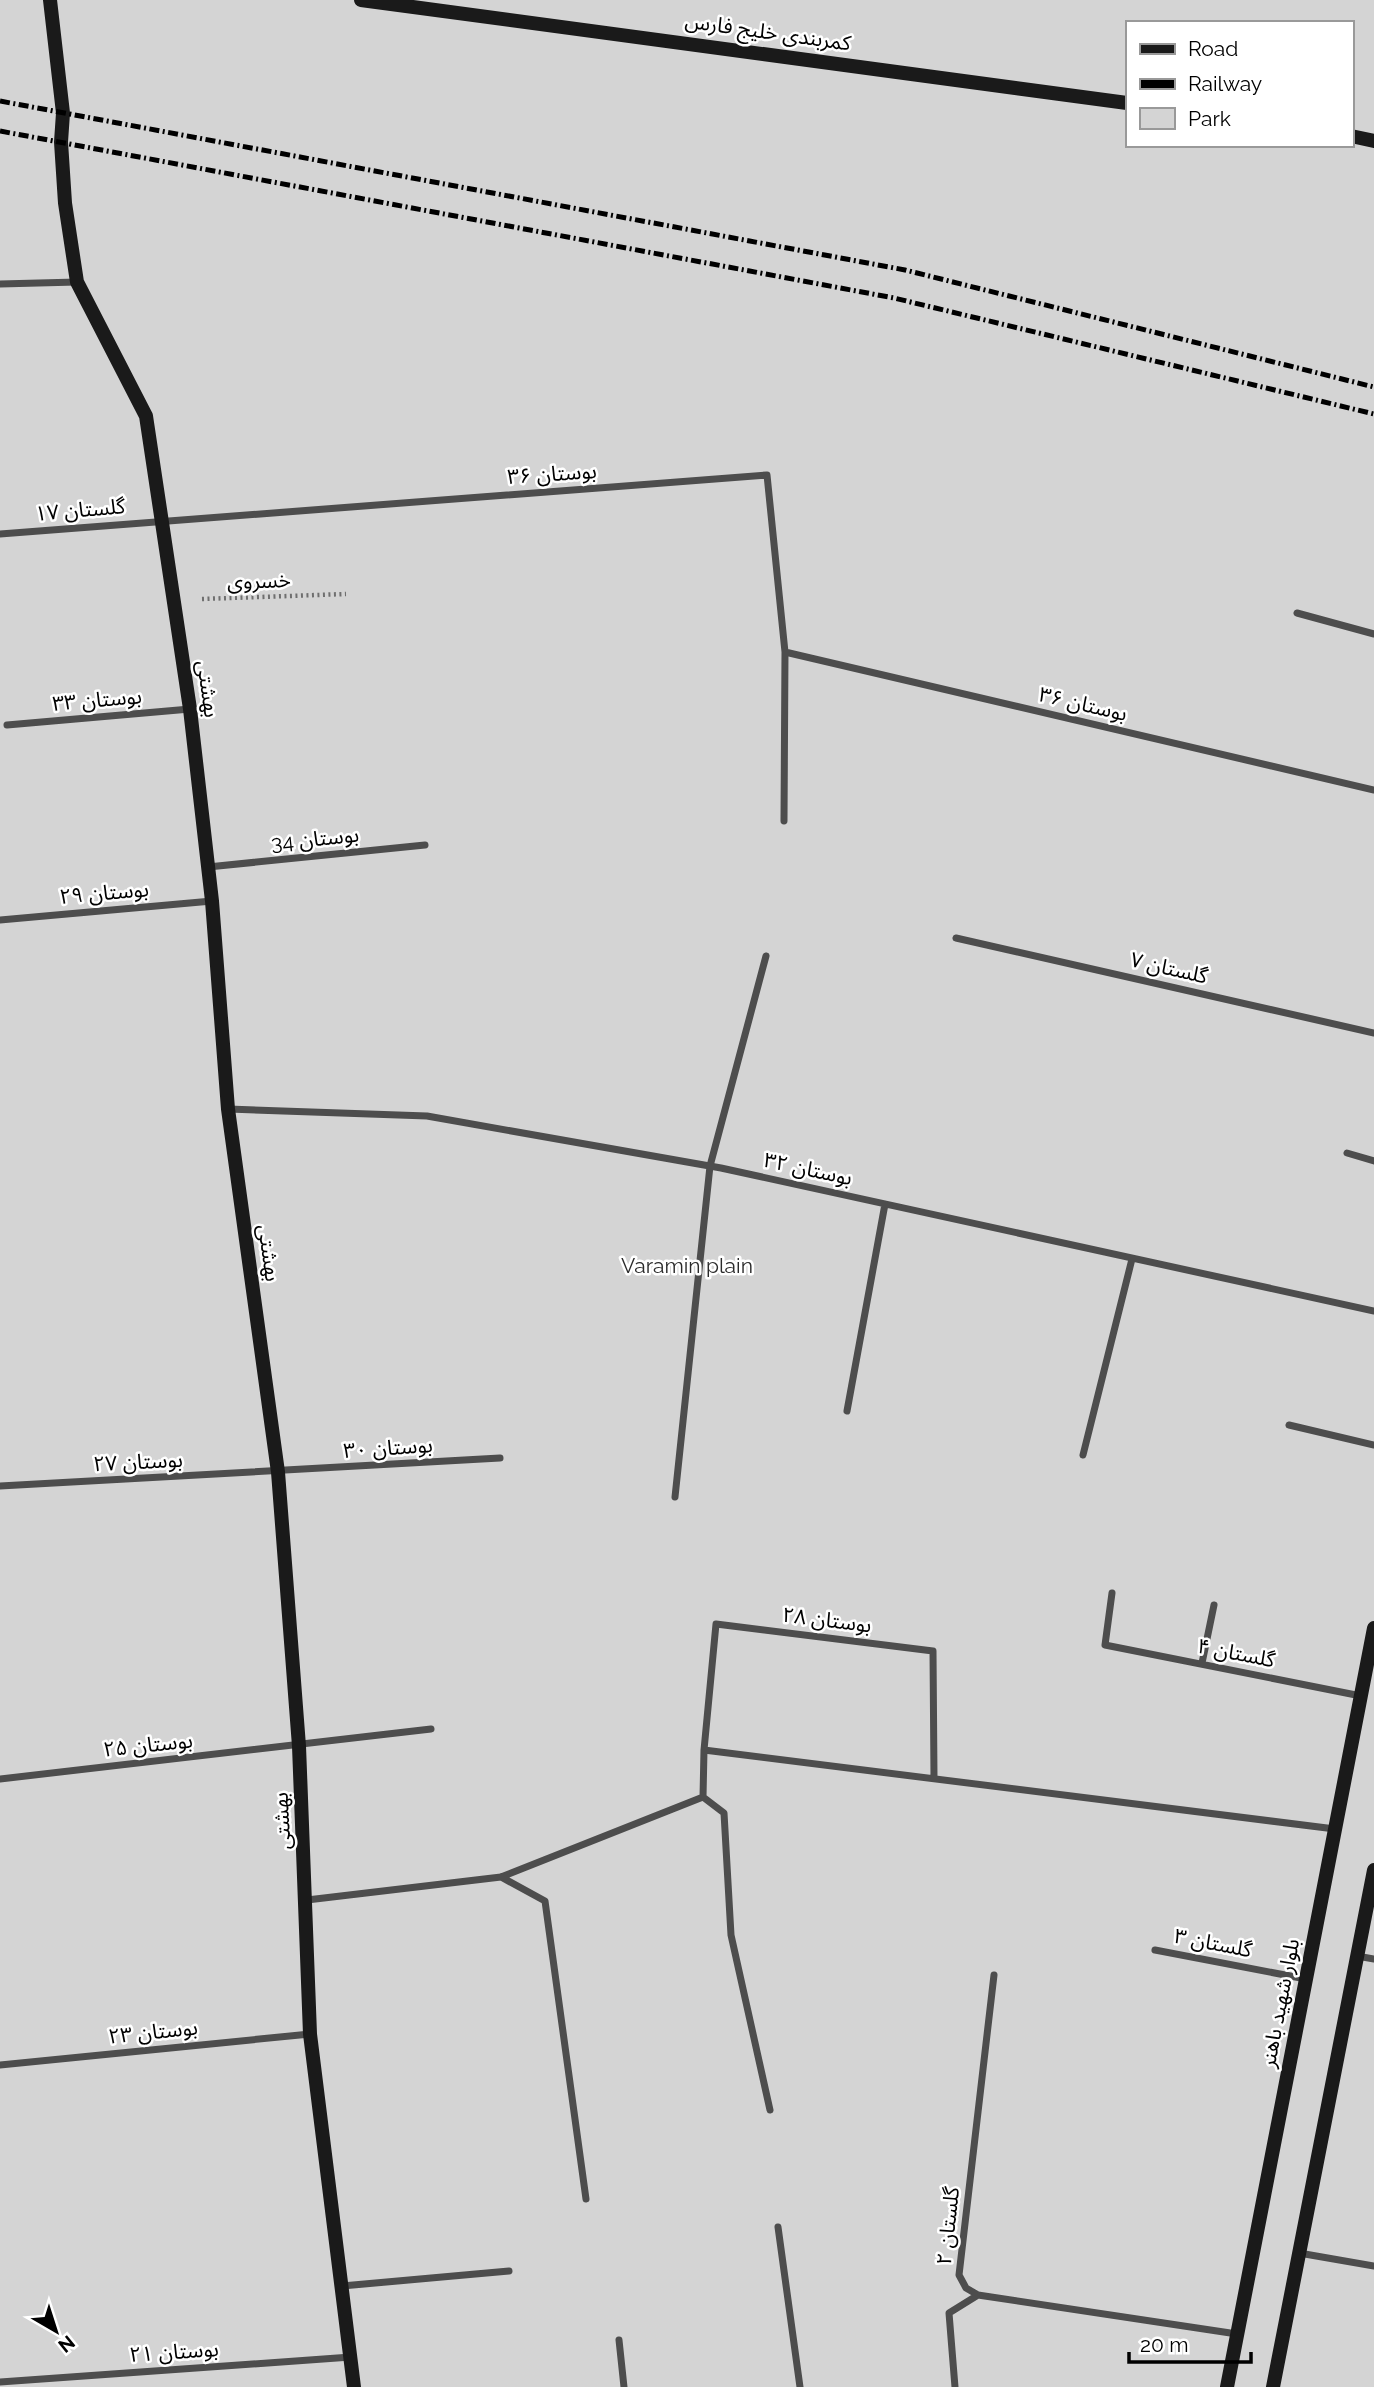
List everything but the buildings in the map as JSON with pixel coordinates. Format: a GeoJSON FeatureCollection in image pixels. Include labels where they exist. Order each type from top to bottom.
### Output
{"type":"FeatureCollection","features":[{"type":"Feature","properties":{"kind":"street","name":"بهشتی"},"geometry":{"type":"LineString","coordinates":[[50,0],[63,113],[61,142],[65,203],[77,282],[146,416],[190,709],[212,901],[228,1109],[278,1472],[299,1746],[307,1900],[310,2034],[354,2387]]}},
{"type":"Feature","properties":{"kind":"street","name":"کمربندی خلیج فارس"},"geometry":{"type":"LineString","coordinates":[[361,0],[1126,103]]}},
{"type":"Feature","properties":{"kind":"street"},"geometry":{"type":"LineString","coordinates":[[1353,136],[1374,141]]}},
{"type":"Feature","properties":{"kind":"street"},"geometry":{"type":"LineString","coordinates":[[0,284],[77,282]]}},
{"type":"Feature","properties":{"kind":"street","name":"بوستان ۳۶"},"geometry":{"type":"LineString","coordinates":[[163,520],[767,475],[785,652],[784,821]]}},
{"type":"Feature","properties":{"kind":"street","name":"گلستان ۱۷"},"geometry":{"type":"LineString","coordinates":[[0,534],[163,520]]}},
{"type":"Feature","properties":{"kind":"street"},"geometry":{"type":"LineString","coordinates":[[1297,613],[1374,634]]}},
{"type":"Feature","properties":{"kind":"street","name":"بوستان ۳۶"},"geometry":{"type":"LineString","coordinates":[[785,652],[1374,790]]}},
{"type":"Feature","properties":{"kind":"street","name":"بوستان ۳۳"},"geometry":{"type":"LineString","coordinates":[[7,726],[190,709]]}},
{"type":"Feature","properties":{"kind":"street","name":"بوستان 34"},"geometry":{"type":"LineString","coordinates":[[208,867],[425,845]]}},
{"type":"Feature","properties":{"kind":"street","name":"بوستان ۲۹"},"geometry":{"type":"LineString","coordinates":[[0,920],[212,901]]}},
{"type":"Feature","properties":{"kind":"street","name":"گلستان ۷"},"geometry":{"type":"LineString","coordinates":[[956,938],[1374,1033]]}},
{"type":"Feature","properties":{"kind":"street"},"geometry":{"type":"LineString","coordinates":[[675,1497],[710,1166],[766,956]]}},
{"type":"Feature","properties":{"kind":"street","name":"بوستان ۳۲"},"geometry":{"type":"LineString","coordinates":[[228,1109],[427,1116],[710,1166],[1374,1311]]}},
{"type":"Feature","properties":{"kind":"street"},"geometry":{"type":"LineString","coordinates":[[1347,1153],[1374,1161]]}},
{"type":"Feature","properties":{"kind":"street"},"geometry":{"type":"LineString","coordinates":[[847,1411],[885,1204]]}},
{"type":"Feature","properties":{"kind":"street"},"geometry":{"type":"LineString","coordinates":[[1083,1455],[1132,1259]]}},
{"type":"Feature","properties":{"kind":"street"},"geometry":{"type":"LineString","coordinates":[[1289,1425],[1374,1445]]}},
{"type":"Feature","properties":{"kind":"street","name":"بوستان ۳۰"},"geometry":{"type":"LineString","coordinates":[[278,1472],[500,1458]]}},
{"type":"Feature","properties":{"kind":"street","name":"بوستان ۲۷"},"geometry":{"type":"LineString","coordinates":[[0,1486],[278,1472]]}},
{"type":"Feature","properties":{"kind":"street","name":"گلستان ۴"},"geometry":{"type":"LineString","coordinates":[[1112,1593],[1105,1645],[1361,1696]]}},
{"type":"Feature","properties":{"kind":"street"},"geometry":{"type":"LineString","coordinates":[[1202,1663],[1214,1605]]}},
{"type":"Feature","properties":{"kind":"street","name":"بوستان ۲۸"},"geometry":{"type":"LineString","coordinates":[[703,1797],[704,1750],[716,1625],[933,1651],[934,1777]]}},
{"type":"Feature","properties":{"kind":"street","name":"بلوار شهید باهنر"},"geometry":{"type":"LineString","coordinates":[[1227,2387],[1374,1628]]}},
{"type":"Feature","properties":{"kind":"street","name":"بوستان ۲۵"},"geometry":{"type":"LineString","coordinates":[[0,1779],[431,1729]]}},
{"type":"Feature","properties":{"kind":"street"},"geometry":{"type":"LineString","coordinates":[[704,1750],[1335,1829]]}},
{"type":"Feature","properties":{"kind":"street"},"geometry":{"type":"LineString","coordinates":[[307,1900],[501,1877],[703,1797],[724,1813],[731,1935],[770,2110]]}},
{"type":"Feature","properties":{"kind":"street"},"geometry":{"type":"LineString","coordinates":[[1273,2387],[1374,1870]]}},
{"type":"Feature","properties":{"kind":"street"},"geometry":{"type":"LineString","coordinates":[[501,1877],[545,1901],[586,2199]]}},
{"type":"Feature","properties":{"kind":"street","name":"گلستان ۳"},"geometry":{"type":"LineString","coordinates":[[1155,1950],[1306,1979]]}},
{"type":"Feature","properties":{"kind":"street"},"geometry":{"type":"LineString","coordinates":[[1357,1956],[1374,1959]]}},
{"type":"Feature","properties":{"kind":"street","name":"گلستان ۲"},"geometry":{"type":"LineString","coordinates":[[978,2295],[966,2288],[959,2275],[994,1975]]}},
{"type":"Feature","properties":{"kind":"street","name":"بوستان ۲۳"},"geometry":{"type":"LineString","coordinates":[[0,2065],[310,2034]]}},
{"type":"Feature","properties":{"kind":"street"},"geometry":{"type":"LineString","coordinates":[[778,2227],[800,2387]]}},
{"type":"Feature","properties":{"kind":"street"},"geometry":{"type":"LineString","coordinates":[[1299,2253],[1374,2266]]}},
{"type":"Feature","properties":{"kind":"street"},"geometry":{"type":"LineString","coordinates":[[342,2286],[509,2271]]}},
{"type":"Feature","properties":{"kind":"street"},"geometry":{"type":"LineString","coordinates":[[955,2387],[949,2313],[978,2295],[1237,2334]]}},
{"type":"Feature","properties":{"kind":"street"},"geometry":{"type":"LineString","coordinates":[[619,2340],[624,2387]]}},
{"type":"Feature","properties":{"kind":"street","name":"بوستان ۲۱"},"geometry":{"type":"LineString","coordinates":[[0,2382],[351,2357]]}},
{"type":"Feature","properties":{"kind":"path","name":"خسروی"},"geometry":{"type":"LineString","coordinates":[[174,600],[346,593]]}},
{"type":"Feature","properties":{"kind":"green space","name":"Varamin plain"},"geometry":{"type":"Polygon","coordinates":[[[0,0],[1374,0],[1374,2387],[0,2387],[0,0]]]}},
{"type":"Feature","properties":{"kind":"railway"},"geometry":{"type":"LineString","coordinates":[[0,101],[905,270],[1374,387]]}},
{"type":"Feature","properties":{"kind":"railway"},"geometry":{"type":"LineString","coordinates":[[0,131],[894,298],[1374,414]]}}]}
